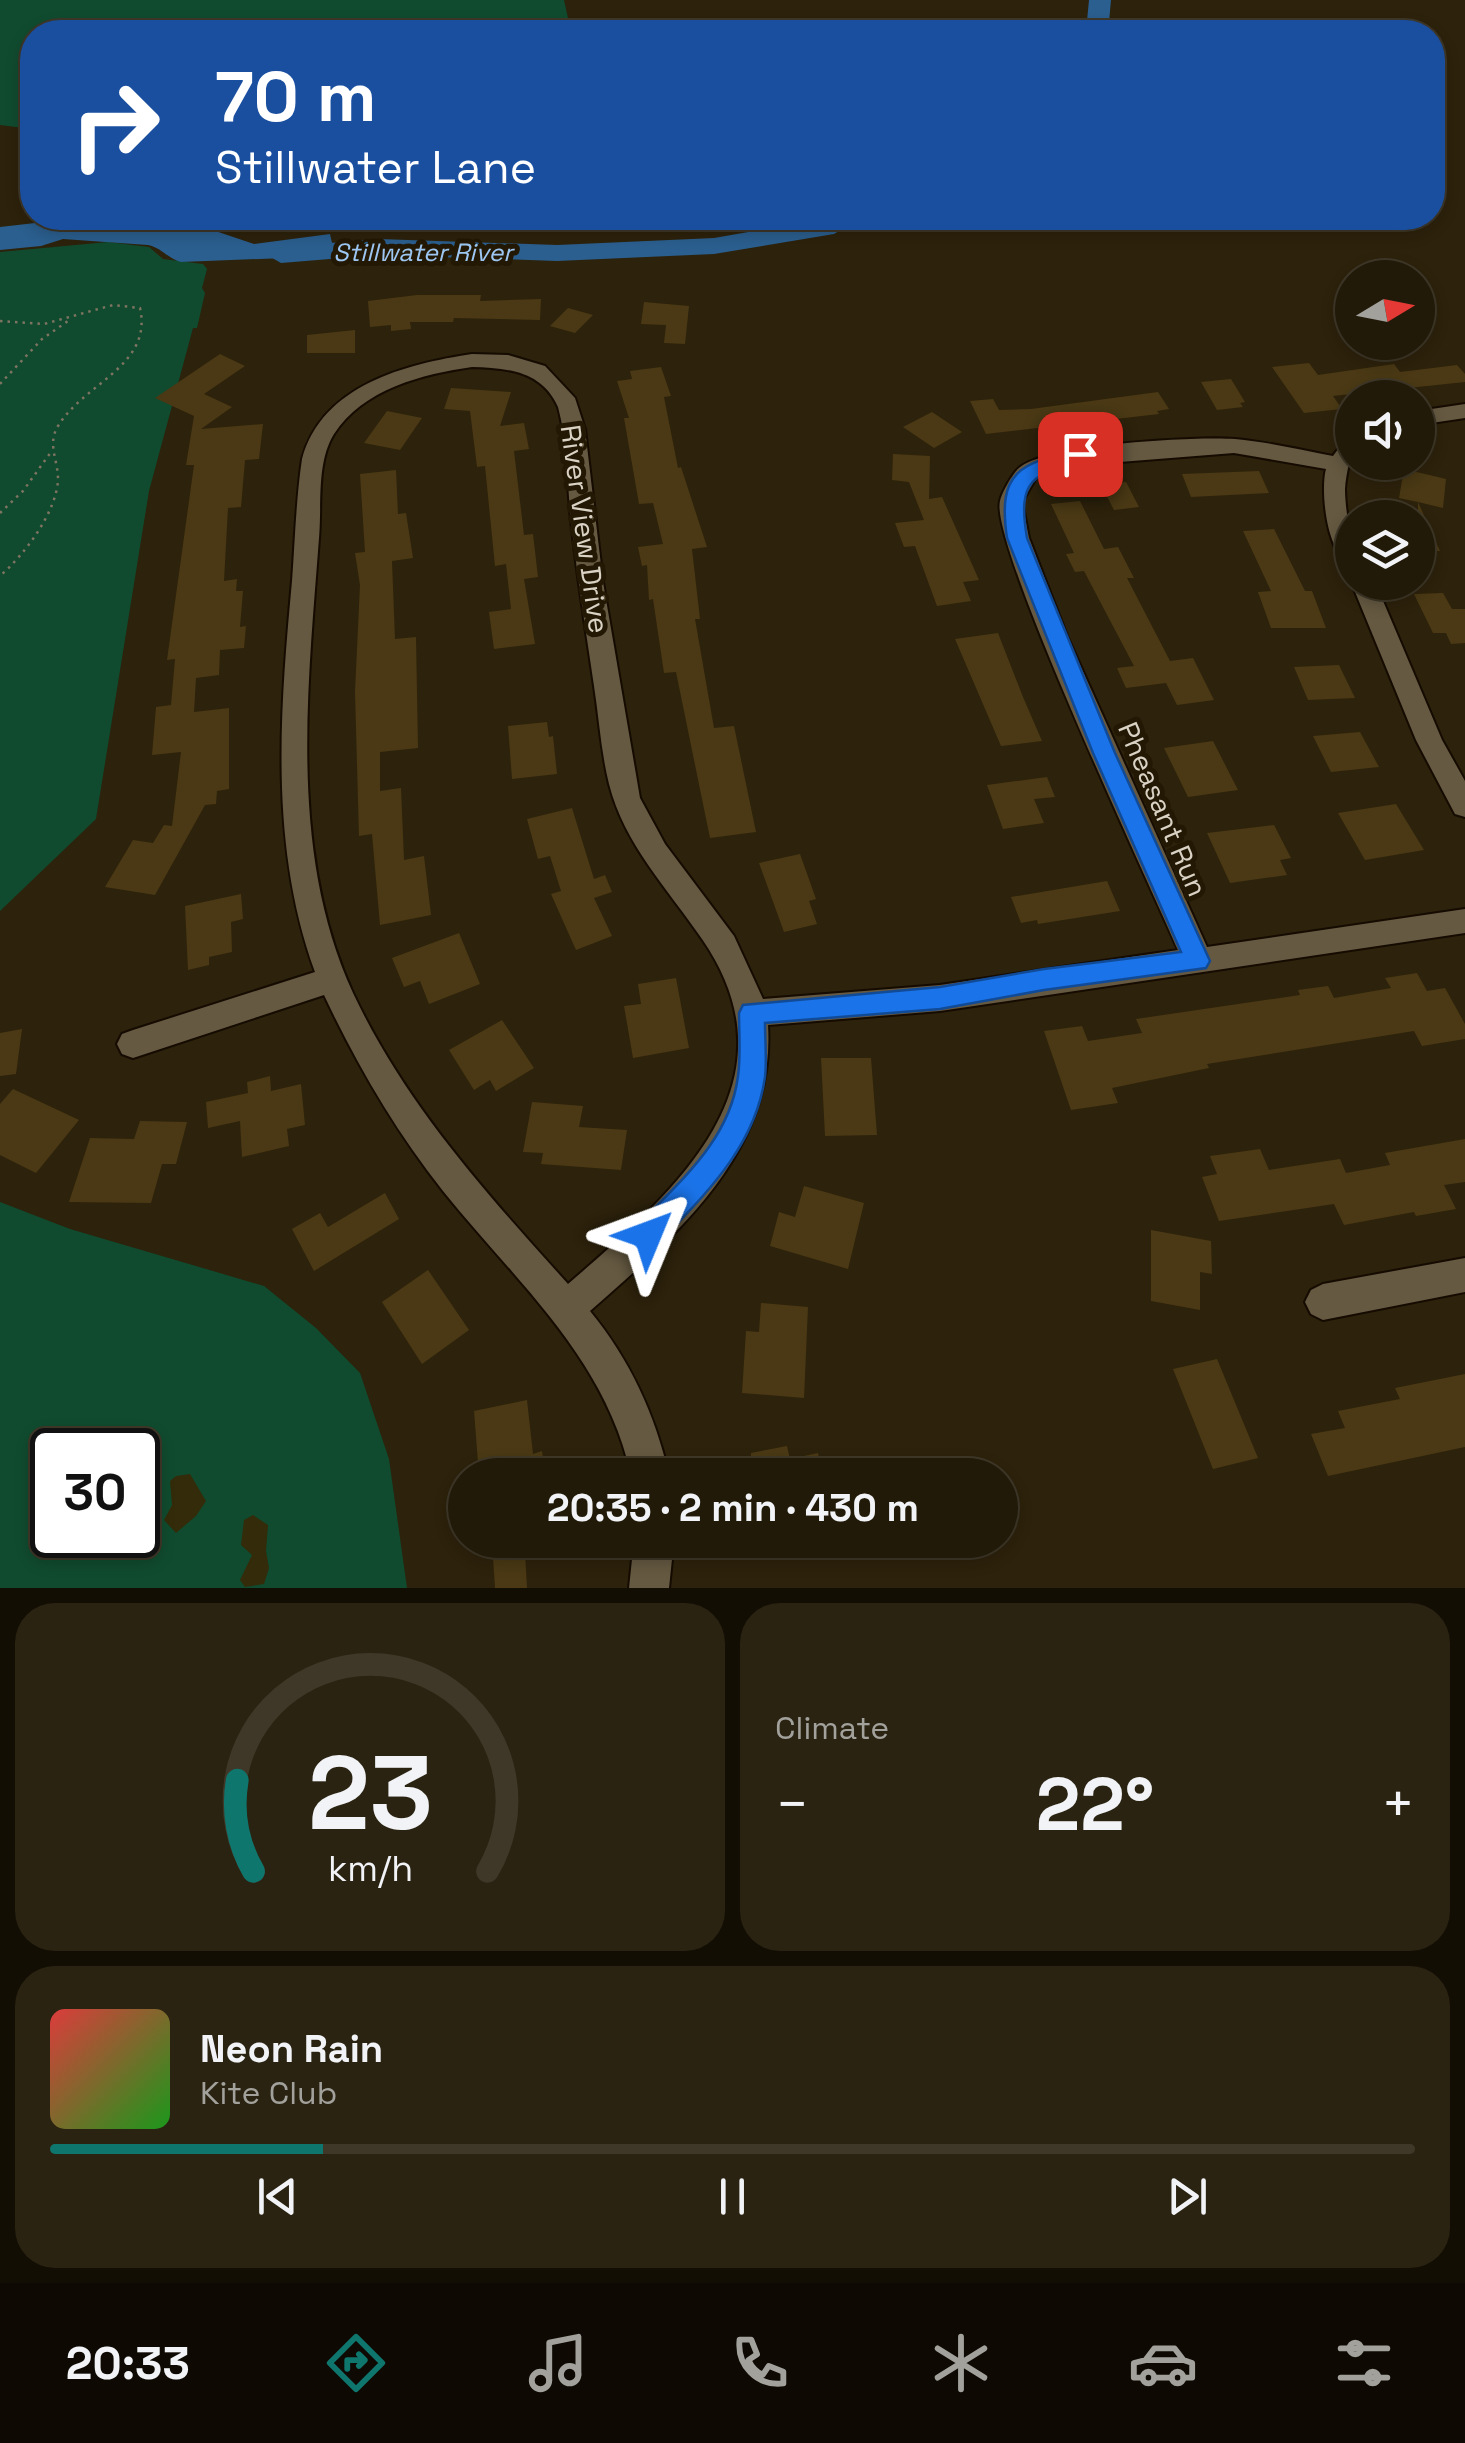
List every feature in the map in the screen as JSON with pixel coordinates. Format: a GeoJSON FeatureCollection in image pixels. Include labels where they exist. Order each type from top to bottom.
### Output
{"type":"FeatureCollection","features":[{"type":"Feature","properties":{"kind":"street","name":"River View Drive"},"geometry":{"type":"LineString","coordinates":[[566,1308],[684,1200],[729,1143],[740,1122],[752,1077],[752,1013],[739,971],[647,842],[626,794],[594,600],[576,442],[563,396],[542,374],[519,366],[492,362],[434,366],[380,382],[336,413],[317,444],[299,621],[298,829],[304,885],[331,980],[369,1061],[407,1118],[487,1220],[598,1346],[621,1384],[646,1458]]}},
{"type":"Feature","properties":{"kind":"street"},"geometry":{"type":"LineString","coordinates":[[1435,415],[1465,411]]}},
{"type":"Feature","properties":{"kind":"street","name":"Pheasant Run"},"geometry":{"type":"LineString","coordinates":[[1198,961],[1054,636],[1017,538],[1011,502],[1020,482],[1037,466],[1080,454],[1234,446],[1335,454]]}},
{"type":"Feature","properties":{"kind":"street"},"geometry":{"type":"LineString","coordinates":[[1335,505],[1340,480]]}},
{"type":"Feature","properties":{"kind":"street"},"geometry":{"type":"LineString","coordinates":[[1371,600],[1429,740],[1465,806]]}},
{"type":"Feature","properties":{"kind":"street"},"geometry":{"type":"LineString","coordinates":[[752,1013],[940,998],[1465,921]]}},
{"type":"Feature","properties":{"kind":"street"},"geometry":{"type":"LineString","coordinates":[[133,1044],[331,980]]}},
{"type":"Feature","properties":{"kind":"street"},"geometry":{"type":"LineString","coordinates":[[1323,1302],[1465,1274]]}},
{"type":"Feature","properties":{"kind":"street"},"geometry":{"type":"LineString","coordinates":[[649,1588],[652,1558]]}},
{"type":"Feature","properties":{"kind":"path"},"geometry":{"type":"LineString","coordinates":[[0,322],[30,325],[126,303],[140,308],[143,333],[134,357],[82,396],[55,430],[52,450],[56,487],[34,534],[0,576]]}},
{"type":"Feature","properties":{"kind":"path"},"geometry":{"type":"LineString","coordinates":[[0,384],[42,338],[72,318]]}},
{"type":"Feature","properties":{"kind":"path"},"geometry":{"type":"LineString","coordinates":[[0,514],[23,491],[52,450]]}},
{"type":"Feature","properties":{"kind":"green space"},"geometry":{"type":"Polygon","coordinates":[[[0,0],[564,0],[568,20],[20,20],[20,128],[0,125],[0,0]]]}},
{"type":"Feature","properties":{"kind":"green space"},"geometry":{"type":"Polygon","coordinates":[[[108,242],[149,247],[163,259],[203,264],[207,269],[202,288],[205,293],[149,491],[96,819],[0,911],[0,252],[108,242]]]}},
{"type":"Feature","properties":{"kind":"green space"},"geometry":{"type":"Polygon","coordinates":[[[0,1202],[70,1229],[264,1286],[316,1328],[360,1373],[389,1459],[407,1588],[0,1588],[0,1202]]]}},
{"type":"Feature","properties":{"kind":"sand"},"geometry":{"type":"Polygon","coordinates":[[[190,1474],[206,1501],[176,1533],[164,1520],[172,1505],[170,1481],[190,1474]]]}},
{"type":"Feature","properties":{"kind":"sand"},"geometry":{"type":"Polygon","coordinates":[[[253,1515],[268,1525],[269,1568],[264,1584],[245,1587],[240,1580],[252,1555],[241,1545],[244,1520],[253,1515]]]}},
{"type":"Feature","properties":{"kind":"water"},"geometry":{"type":"Polygon","coordinates":[[[0,227],[213,230],[254,244],[330,234],[335,256],[181,262],[148,245],[63,239],[41,246],[0,250],[0,227]]]}},
{"type":"Feature","properties":{"kind":"building"},"geometry":{"type":"Polygon","coordinates":[[[417,295],[481,295],[480,301],[541,299],[540,320],[454,318],[453,322],[410,322],[411,329],[391,331],[391,325],[370,327],[368,301],[417,295]]]}},
{"type":"Feature","properties":{"kind":"building"},"geometry":{"type":"Polygon","coordinates":[[[644,302],[689,306],[685,344],[664,343],[666,325],[641,324],[644,302]]]}},
{"type":"Feature","properties":{"kind":"building"},"geometry":{"type":"Polygon","coordinates":[[[568,308],[593,315],[575,333],[550,326],[568,308]]]}},
{"type":"Feature","properties":{"kind":"building"},"geometry":{"type":"Polygon","coordinates":[[[355,330],[355,353],[307,353],[307,335],[355,330]]]}},
{"type":"Feature","properties":{"kind":"building"},"geometry":{"type":"Polygon","coordinates":[[[220,354],[245,366],[204,394],[232,407],[201,429],[263,424],[259,459],[245,460],[241,507],[228,508],[224,581],[237,579],[236,591],[243,591],[240,627],[246,626],[244,648],[220,650],[219,675],[196,678],[194,712],[229,708],[229,789],[217,791],[216,804],[205,805],[155,895],[105,887],[133,840],[153,843],[164,825],[172,826],[181,752],[152,755],[156,707],[171,705],[175,659],[167,660],[194,465],[186,465],[194,416],[155,398],[220,354]]]}},
{"type":"Feature","properties":{"kind":"building"},"geometry":{"type":"Polygon","coordinates":[[[1309,363],[1318,375],[1394,364],[1400,372],[1457,365],[1465,374],[1465,382],[1435,385],[1435,380],[1335,380],[1335,410],[1304,413],[1272,367],[1309,363]]]}},
{"type":"Feature","properties":{"kind":"building"},"geometry":{"type":"Polygon","coordinates":[[[661,367],[671,396],[664,397],[678,468],[681,467],[707,547],[692,549],[700,619],[695,619],[714,728],[734,726],[756,832],[710,838],[676,672],[664,673],[653,599],[649,600],[647,565],[642,566],[638,547],[663,544],[653,503],[639,504],[624,418],[629,418],[617,381],[632,379],[630,371],[661,367]]]}},
{"type":"Feature","properties":{"kind":"building"},"geometry":{"type":"Polygon","coordinates":[[[1231,379],[1245,402],[1240,403],[1243,407],[1217,410],[1201,382],[1231,379]]]}},
{"type":"Feature","properties":{"kind":"building"},"geometry":{"type":"Polygon","coordinates":[[[451,388],[511,392],[500,426],[524,423],[529,449],[514,451],[524,535],[533,534],[538,577],[524,579],[535,644],[494,649],[489,612],[511,609],[506,564],[495,566],[485,466],[477,467],[470,411],[444,409],[451,388]]]}},
{"type":"Feature","properties":{"kind":"building"},"geometry":{"type":"Polygon","coordinates":[[[1158,392],[1169,409],[1157,411],[1159,414],[986,434],[970,401],[993,399],[999,410],[1031,409],[1158,392]]]}},
{"type":"Feature","properties":{"kind":"building"},"geometry":{"type":"Polygon","coordinates":[[[387,411],[422,418],[400,450],[364,443],[387,411]]]}},
{"type":"Feature","properties":{"kind":"building"},"geometry":{"type":"Polygon","coordinates":[[[932,412],[962,432],[934,448],[903,427],[932,412]]]}},
{"type":"Feature","properties":{"kind":"building"},"geometry":{"type":"Polygon","coordinates":[[[893,454],[930,456],[929,499],[942,497],[979,580],[963,582],[971,601],[937,606],[915,546],[904,547],[895,523],[924,520],[909,482],[892,480],[893,454]]]}},
{"type":"Feature","properties":{"kind":"building"},"geometry":{"type":"Polygon","coordinates":[[[396,470],[398,514],[406,513],[413,558],[392,561],[395,639],[416,637],[418,748],[380,752],[380,791],[401,788],[404,860],[424,856],[431,915],[380,925],[372,834],[359,836],[355,692],[360,585],[355,553],[365,552],[360,474],[396,470]]]}},
{"type":"Feature","properties":{"kind":"building"},"geometry":{"type":"Polygon","coordinates":[[[1259,471],[1269,493],[1191,497],[1182,474],[1259,471]]]}},
{"type":"Feature","properties":{"kind":"building"},"geometry":{"type":"Polygon","coordinates":[[[1446,479],[1443,508],[1435,506],[1435,500],[1399,498],[1402,480],[1446,479]]]}},
{"type":"Feature","properties":{"kind":"building"},"geometry":{"type":"Polygon","coordinates":[[[1126,482],[1139,507],[1114,510],[1101,485],[1126,482]]]}},
{"type":"Feature","properties":{"kind":"building"},"geometry":{"type":"Polygon","coordinates":[[[1080,501],[1104,549],[1118,547],[1134,578],[1127,578],[1170,661],[1193,658],[1214,700],[1177,705],[1166,683],[1126,688],[1117,668],[1134,666],[1084,571],[1075,572],[1066,554],[1074,553],[1051,504],[1080,501]]]}},
{"type":"Feature","properties":{"kind":"building"},"geometry":{"type":"Polygon","coordinates":[[[1274,529],[1305,591],[1312,591],[1326,628],[1271,628],[1258,592],[1271,591],[1243,531],[1274,529]]]}},
{"type":"Feature","properties":{"kind":"building"},"geometry":{"type":"Polygon","coordinates":[[[1435,593],[1443,593],[1452,609],[1465,609],[1465,643],[1451,644],[1446,633],[1433,633],[1417,600],[1435,600],[1435,593]]]}},
{"type":"Feature","properties":{"kind":"building"},"geometry":{"type":"Polygon","coordinates":[[[998,633],[1042,741],[1001,746],[955,639],[998,633]]]}},
{"type":"Feature","properties":{"kind":"building"},"geometry":{"type":"Polygon","coordinates":[[[1339,665],[1355,698],[1308,700],[1294,667],[1339,665]]]}},
{"type":"Feature","properties":{"kind":"building"},"geometry":{"type":"Polygon","coordinates":[[[547,722],[549,737],[553,736],[557,774],[512,779],[508,726],[547,722]]]}},
{"type":"Feature","properties":{"kind":"building"},"geometry":{"type":"Polygon","coordinates":[[[1360,732],[1379,767],[1331,772],[1313,736],[1360,732]]]}},
{"type":"Feature","properties":{"kind":"building"},"geometry":{"type":"Polygon","coordinates":[[[1213,741],[1238,790],[1188,797],[1164,748],[1213,741]]]}},
{"type":"Feature","properties":{"kind":"building"},"geometry":{"type":"Polygon","coordinates":[[[1047,777],[1055,797],[1034,799],[1044,823],[1003,829],[987,785],[1047,777]]]}},
{"type":"Feature","properties":{"kind":"building"},"geometry":{"type":"Polygon","coordinates":[[[1396,804],[1424,850],[1365,860],[1338,813],[1396,804]]]}},
{"type":"Feature","properties":{"kind":"building"},"geometry":{"type":"Polygon","coordinates":[[[572,808],[594,879],[605,875],[612,892],[594,898],[612,936],[576,950],[551,894],[561,891],[550,856],[538,859],[527,819],[572,808]]]}},
{"type":"Feature","properties":{"kind":"building"},"geometry":{"type":"Polygon","coordinates":[[[1274,825],[1291,858],[1280,860],[1287,875],[1230,883],[1207,833],[1274,825]]]}},
{"type":"Feature","properties":{"kind":"building"},"geometry":{"type":"Polygon","coordinates":[[[800,854],[816,899],[809,901],[817,924],[784,932],[759,863],[800,854]]]}},
{"type":"Feature","properties":{"kind":"building"},"geometry":{"type":"Polygon","coordinates":[[[1107,881],[1120,911],[1038,924],[1037,920],[1021,923],[1011,897],[1107,881]]]}},
{"type":"Feature","properties":{"kind":"building"},"geometry":{"type":"Polygon","coordinates":[[[241,894],[243,919],[231,922],[232,952],[209,957],[209,965],[188,970],[185,906],[241,894]]]}},
{"type":"Feature","properties":{"kind":"building"},"geometry":{"type":"Polygon","coordinates":[[[459,933],[480,984],[429,1004],[420,981],[404,987],[392,958],[459,933]]]}},
{"type":"Feature","properties":{"kind":"building"},"geometry":{"type":"Polygon","coordinates":[[[1417,973],[1427,991],[1445,988],[1465,1024],[1465,1039],[1422,1046],[1414,1031],[1207,1064],[1209,1068],[1112,1088],[1118,1103],[1071,1110],[1044,1031],[1082,1026],[1088,1041],[1142,1033],[1136,1019],[1300,995],[1298,990],[1328,986],[1334,998],[1391,988],[1385,978],[1417,973]]]}},
{"type":"Feature","properties":{"kind":"building"},"geometry":{"type":"Polygon","coordinates":[[[676,978],[689,1048],[633,1058],[624,1006],[641,1004],[638,984],[676,978]]]}},
{"type":"Feature","properties":{"kind":"building"},"geometry":{"type":"Polygon","coordinates":[[[502,1020],[534,1068],[496,1091],[490,1080],[474,1090],[449,1050],[502,1020]]]}},
{"type":"Feature","properties":{"kind":"building"},"geometry":{"type":"Polygon","coordinates":[[[22,1029],[16,1074],[0,1076],[0,1033],[22,1029]]]}},
{"type":"Feature","properties":{"kind":"building"},"geometry":{"type":"Polygon","coordinates":[[[821,1058],[871,1058],[877,1135],[825,1136],[821,1058]]]}},
{"type":"Feature","properties":{"kind":"building"},"geometry":{"type":"Polygon","coordinates":[[[270,1076],[271,1091],[301,1084],[305,1125],[287,1129],[289,1146],[242,1157],[240,1121],[208,1128],[206,1102],[248,1093],[247,1082],[270,1076]]]}},
{"type":"Feature","properties":{"kind":"building"},"geometry":{"type":"Polygon","coordinates":[[[13,1089],[79,1120],[36,1173],[0,1155],[0,1104],[13,1089]]]}},
{"type":"Feature","properties":{"kind":"building"},"geometry":{"type":"Polygon","coordinates":[[[532,1102],[583,1106],[579,1127],[627,1130],[621,1170],[541,1164],[543,1153],[523,1152],[532,1102]]]}},
{"type":"Feature","properties":{"kind":"building"},"geometry":{"type":"Polygon","coordinates":[[[140,1121],[187,1122],[176,1164],[162,1164],[151,1203],[69,1202],[90,1138],[134,1139],[140,1121]]]}},
{"type":"Feature","properties":{"kind":"building"},"geometry":{"type":"Polygon","coordinates":[[[1465,1139],[1465,1182],[1444,1185],[1456,1209],[1416,1216],[1414,1212],[1344,1225],[1334,1204],[1219,1221],[1202,1177],[1217,1174],[1210,1156],[1260,1149],[1269,1170],[1340,1159],[1346,1173],[1390,1165],[1385,1153],[1465,1139]]]}},
{"type":"Feature","properties":{"kind":"building"},"geometry":{"type":"Polygon","coordinates":[[[804,1186],[864,1203],[848,1269],[770,1246],[779,1212],[795,1217],[804,1186]]]}},
{"type":"Feature","properties":{"kind":"building"},"geometry":{"type":"Polygon","coordinates":[[[385,1193],[399,1219],[314,1271],[292,1229],[320,1213],[328,1227],[385,1193]]]}},
{"type":"Feature","properties":{"kind":"building"},"geometry":{"type":"Polygon","coordinates":[[[1151,1230],[1211,1241],[1212,1274],[1200,1272],[1200,1310],[1151,1301],[1151,1230]]]}},
{"type":"Feature","properties":{"kind":"building"},"geometry":{"type":"Polygon","coordinates":[[[428,1270],[469,1330],[422,1364],[382,1302],[428,1270]]]}},
{"type":"Feature","properties":{"kind":"building"},"geometry":{"type":"Polygon","coordinates":[[[761,1303],[808,1307],[804,1398],[742,1393],[746,1331],[759,1332],[761,1303]]]}},
{"type":"Feature","properties":{"kind":"building"},"geometry":{"type":"Polygon","coordinates":[[[1217,1359],[1258,1458],[1213,1469],[1173,1369],[1217,1359]]]}},
{"type":"Feature","properties":{"kind":"building"},"geometry":{"type":"Polygon","coordinates":[[[1465,1374],[1465,1447],[1328,1476],[1311,1434],[1345,1428],[1338,1411],[1400,1399],[1395,1388],[1465,1374]]]}},
{"type":"Feature","properties":{"kind":"building"},"geometry":{"type":"Polygon","coordinates":[[[527,1400],[533,1454],[542,1451],[543,1458],[478,1458],[474,1411],[527,1400]]]}},
{"type":"Feature","properties":{"kind":"building"},"geometry":{"type":"Polygon","coordinates":[[[787,1446],[790,1458],[751,1458],[751,1453],[787,1446]]]}},
{"type":"Feature","properties":{"kind":"building"},"geometry":{"type":"Polygon","coordinates":[[[493,1558],[525,1558],[527,1588],[495,1588],[493,1558]]]}},
{"type":"Feature","properties":{"kind":"waterway","name":"Stillwater River"},"geometry":{"type":"LineString","coordinates":[[1098,20],[1100,0]]}},
{"type":"Feature","properties":{"kind":"waterway","name":"Stillwater River"},"geometry":{"type":"LineString","coordinates":[[281,255],[379,247],[557,253],[714,246],[810,230]]}},
{"type":"Feature","properties":{"kind":"route"},"geometry":{"type":"LineString","coordinates":[[648,1235],[716,1163],[740,1122],[752,1077],[752,1013],[940,998],[1044,980],[1198,961],[1054,636],[1011,513],[1011,502],[1027,474],[1050,461],[1080,454]]}}]}
